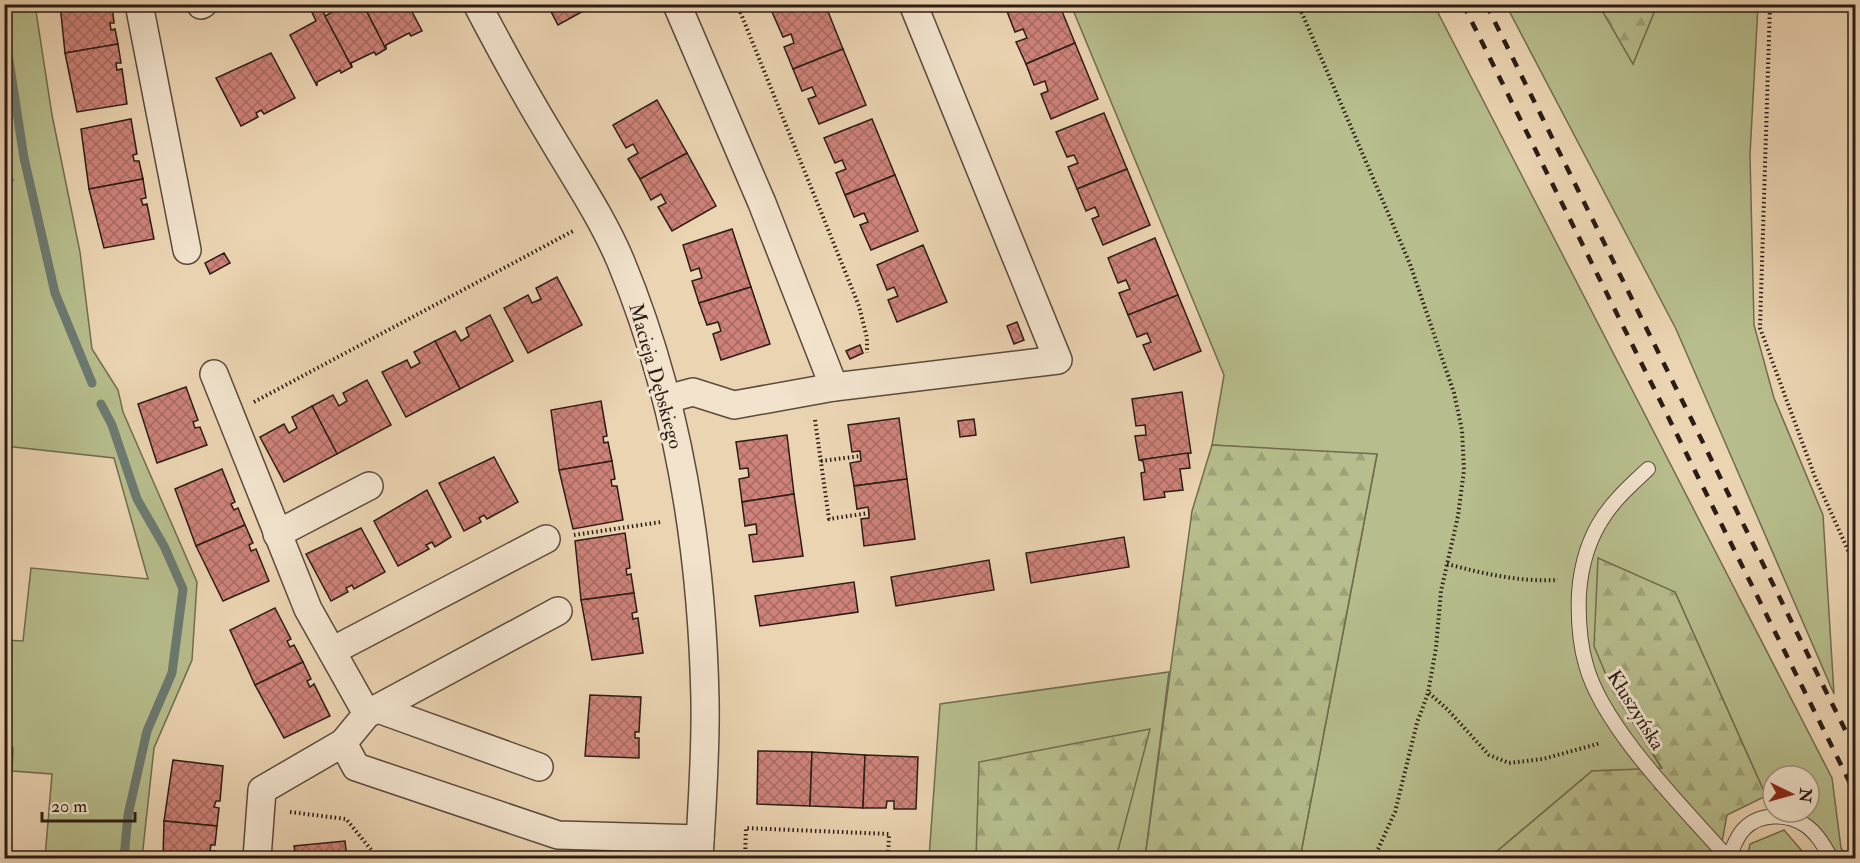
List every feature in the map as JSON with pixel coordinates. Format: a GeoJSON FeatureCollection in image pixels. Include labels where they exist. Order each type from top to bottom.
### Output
{"type":"FeatureCollection","features":[{"type":"Feature","properties":{"kind":"street"},"geometry":{"type":"LineString","coordinates":[[139,4],[187,250]]}},
{"type":"Feature","properties":{"kind":"street","name":"Macieja Dębskiego"},"geometry":{"type":"LineString","coordinates":[[477,4],[518,81],[599,218],[632,293],[667,399],[677,443],[689,519],[702,636],[705,701],[699,849]]}},
{"type":"Feature","properties":{"kind":"street"},"geometry":{"type":"LineString","coordinates":[[667,399],[693,392],[734,405],[822,389],[1058,360],[914,4]]}},
{"type":"Feature","properties":{"kind":"street"},"geometry":{"type":"LineString","coordinates":[[678,7],[762,203],[822,389]]}},
{"type":"Feature","properties":{"kind":"street"},"geometry":{"type":"LineString","coordinates":[[213,374],[308,609],[372,712],[539,767]]}},
{"type":"Feature","properties":{"kind":"street"},"geometry":{"type":"LineString","coordinates":[[277,534],[369,486]]}},
{"type":"Feature","properties":{"kind":"street"},"geometry":{"type":"LineString","coordinates":[[332,651],[555,537]]}},
{"type":"Feature","properties":{"kind":"street"},"geometry":{"type":"LineString","coordinates":[[257,858],[262,790],[343,743],[372,712],[558,611]]}},
{"type":"Feature","properties":{"kind":"street"},"geometry":{"type":"LineString","coordinates":[[343,743],[356,767],[558,835],[699,849]]}},
{"type":"Feature","properties":{"kind":"lane","name":"Kłuszyńska"},"geometry":{"type":"LineString","coordinates":[[1648,469],[1617,499],[1603,517],[1584,560],[1580,581],[1578,618],[1586,666],[1599,693],[1639,756],[1728,858]]}},
{"type":"Feature","properties":{"kind":"lane"},"geometry":{"type":"LineString","coordinates":[[1728,858],[1744,828],[1771,816],[1788,818],[1805,824],[1818,836],[1831,858]]}},
{"type":"Feature","properties":{"kind":"path"},"geometry":{"type":"LineString","coordinates":[[737,4],[859,306],[867,338],[866,384]]}},
{"type":"Feature","properties":{"kind":"path"},"geometry":{"type":"LineString","coordinates":[[1298,4],[1410,264],[1454,393],[1462,430],[1464,470],[1441,591],[1436,648],[1428,693],[1395,812],[1374,858]]}},
{"type":"Feature","properties":{"kind":"path"},"geometry":{"type":"LineString","coordinates":[[1770,4],[1760,328],[1815,477],[1856,568]]}},
{"type":"Feature","properties":{"kind":"path"},"geometry":{"type":"LineString","coordinates":[[230,416],[599,218]]}},
{"type":"Feature","properties":{"kind":"path"},"geometry":{"type":"LineString","coordinates":[[822,389],[821,461],[829,519],[869,513]]}},
{"type":"Feature","properties":{"kind":"path"},"geometry":{"type":"LineString","coordinates":[[821,461],[861,456]]}},
{"type":"Feature","properties":{"kind":"path"},"geometry":{"type":"LineString","coordinates":[[555,537],[689,519]]}},
{"type":"Feature","properties":{"kind":"path"},"geometry":{"type":"LineString","coordinates":[[1447,564],[1497,578],[1529,582],[1580,581]]}},
{"type":"Feature","properties":{"kind":"path"},"geometry":{"type":"LineString","coordinates":[[1428,693],[1448,710],[1489,755],[1509,763],[1543,759],[1624,735]]}},
{"type":"Feature","properties":{"kind":"path"},"geometry":{"type":"LineString","coordinates":[[261,809],[346,819],[378,858]]}},
{"type":"Feature","properties":{"kind":"path"},"geometry":{"type":"LineString","coordinates":[[745,858],[746,828],[889,834],[888,858]]}},
{"type":"Feature","properties":{"kind":"green space"},"geometry":{"type":"Polygon","coordinates":[[[5,4],[35,5],[52,115],[80,252],[92,349],[118,390],[123,412],[197,582],[192,660],[154,748],[142,858],[45,858],[52,774],[12,771],[13,748],[5,747],[5,640],[23,641],[31,568],[148,579],[114,458],[5,446],[4,180],[13,180],[4,167],[5,4]]]}},
{"type":"Feature","properties":{"kind":"green space"},"geometry":{"type":"Polygon","coordinates":[[[1071,5],[1434,5],[1832,778],[1841,848],[1847,858],[1829,858],[1797,824],[1821,824],[1821,764],[1761,764],[1761,785],[1675,592],[1612,689],[1662,769],[1592,771],[1489,858],[1300,858],[1377,455],[1212,445],[1224,375],[1071,5]]]}},
{"type":"Feature","properties":{"kind":"green space"},"geometry":{"type":"Polygon","coordinates":[[[1506,5],[1599,5],[1633,63],[1657,5],[1758,5],[1750,155],[1754,325],[1774,398],[1823,515],[1834,694],[1676,329],[1506,5]]]}},
{"type":"Feature","properties":{"kind":"green space"},"geometry":{"type":"Polygon","coordinates":[[[1599,5],[1657,5],[1633,64],[1599,5]]]}},
{"type":"Feature","properties":{"kind":"green space"},"geometry":{"type":"Polygon","coordinates":[[[1212,445],[1377,454],[1300,858],[1145,858],[1192,511],[1212,445]]]}},
{"type":"Feature","properties":{"kind":"green space"},"geometry":{"type":"Polygon","coordinates":[[[1598,558],[1675,592],[1761,785],[1761,798],[1727,815],[1719,858],[1489,858],[1592,771],[1662,768],[1612,689],[1594,646],[1598,558]]]}},
{"type":"Feature","properties":{"kind":"green space"},"geometry":{"type":"Polygon","coordinates":[[[1169,672],[1145,858],[929,858],[940,704],[1169,672]]]}},
{"type":"Feature","properties":{"kind":"green space"},"geometry":{"type":"Polygon","coordinates":[[[1150,729],[1116,858],[976,858],[979,762],[1150,729]]]}},
{"type":"Feature","properties":{"kind":"green space"},"geometry":{"type":"Polygon","coordinates":[[[1784,830],[1808,858],[1747,858],[1750,844],[1784,830]]]}},
{"type":"Feature","properties":{"kind":"building"},"geometry":{"type":"Polygon","coordinates":[[[60,4],[112,4],[114,23],[110,23],[111,30],[115,29],[118,44],[65,53],[60,4]]]}},
{"type":"Feature","properties":{"kind":"building"},"geometry":{"type":"Polygon","coordinates":[[[319,4],[352,67],[341,73],[340,70],[317,82],[317,86],[290,35],[316,21],[309,6],[319,4]]]}},
{"type":"Feature","properties":{"kind":"building"},"geometry":{"type":"Polygon","coordinates":[[[347,4],[363,4],[386,49],[376,55],[374,52],[351,63],[352,67],[325,16],[347,4]]]}},
{"type":"Feature","properties":{"kind":"building"},"geometry":{"type":"Polygon","coordinates":[[[363,4],[408,4],[422,31],[411,36],[409,33],[386,45],[386,49],[363,4]]]}},
{"type":"Feature","properties":{"kind":"building"},"geometry":{"type":"Polygon","coordinates":[[[547,4],[596,4],[558,25],[547,4]]]}},
{"type":"Feature","properties":{"kind":"building"},"geometry":{"type":"Polygon","coordinates":[[[790,4],[825,4],[843,49],[793,69],[784,47],[794,43],[791,34],[783,37],[772,12],[790,4]]]}},
{"type":"Feature","properties":{"kind":"building"},"geometry":{"type":"Polygon","coordinates":[[[1009,4],[1059,4],[1075,43],[1026,64],[1016,42],[1027,38],[1023,29],[1015,32],[1005,6],[1009,4]]]}},
{"type":"Feature","properties":{"kind":"building"},"geometry":{"type":"Polygon","coordinates":[[[1075,43],[1098,99],[1051,119],[1041,94],[1048,91],[1045,81],[1034,85],[1026,64],[1075,43]]]}},
{"type":"Feature","properties":{"kind":"building"},"geometry":{"type":"Polygon","coordinates":[[[118,44],[121,63],[116,63],[117,70],[122,69],[127,104],[77,112],[65,53],[118,44]]]}},
{"type":"Feature","properties":{"kind":"building"},"geometry":{"type":"Polygon","coordinates":[[[843,49],[866,105],[819,124],[808,99],[816,96],[812,87],[802,91],[793,69],[843,49]]]}},
{"type":"Feature","properties":{"kind":"building"},"geometry":{"type":"Polygon","coordinates":[[[271,53],[295,98],[264,114],[261,110],[256,113],[258,117],[241,126],[216,78],[271,53]]]}},
{"type":"Feature","properties":{"kind":"building"},"geometry":{"type":"Polygon","coordinates":[[[657,100],[687,153],[640,179],[628,159],[638,153],[633,144],[626,148],[613,125],[657,100]]]}},
{"type":"Feature","properties":{"kind":"building"},"geometry":{"type":"Polygon","coordinates":[[[1104,113],[1127,169],[1077,189],[1068,167],[1078,163],[1074,155],[1067,157],[1056,132],[1104,113]]]}},
{"type":"Feature","properties":{"kind":"building"},"geometry":{"type":"Polygon","coordinates":[[[131,119],[137,154],[133,155],[134,161],[139,161],[143,179],[89,189],[81,129],[131,119]]]}},
{"type":"Feature","properties":{"kind":"building"},"geometry":{"type":"Polygon","coordinates":[[[872,119],[895,175],[845,195],[836,173],[846,169],[842,160],[835,163],[824,138],[872,119]]]}},
{"type":"Feature","properties":{"kind":"building"},"geometry":{"type":"Polygon","coordinates":[[[687,153],[716,206],[672,231],[658,207],[666,203],[661,194],[651,200],[640,179],[687,153]]]}},
{"type":"Feature","properties":{"kind":"building"},"geometry":{"type":"Polygon","coordinates":[[[1127,169],[1150,225],[1103,245],[1092,219],[1099,216],[1095,207],[1086,211],[1077,189],[1127,169]]]}},
{"type":"Feature","properties":{"kind":"building"},"geometry":{"type":"Polygon","coordinates":[[[895,175],[918,231],[871,250],[860,225],[868,222],[864,213],[854,217],[845,195],[895,175]]]}},
{"type":"Feature","properties":{"kind":"building"},"geometry":{"type":"Polygon","coordinates":[[[143,179],[146,198],[141,199],[143,205],[147,204],[154,239],[104,248],[89,189],[143,179]]]}},
{"type":"Feature","properties":{"kind":"building"},"geometry":{"type":"Polygon","coordinates":[[[732,229],[751,287],[699,303],[692,281],[702,278],[699,268],[691,271],[683,245],[732,229]]]}},
{"type":"Feature","properties":{"kind":"building"},"geometry":{"type":"Polygon","coordinates":[[[1155,238],[1178,295],[1128,315],[1119,293],[1130,289],[1126,280],[1118,283],[1108,258],[1155,238]]]}},
{"type":"Feature","properties":{"kind":"building"},"geometry":{"type":"Polygon","coordinates":[[[923,245],[947,302],[897,322],[888,300],[898,296],[894,287],[887,290],[877,265],[923,245]]]}},
{"type":"Feature","properties":{"kind":"building"},"geometry":{"type":"Polygon","coordinates":[[[224,253],[230,263],[210,274],[205,263],[224,253]]]}},
{"type":"Feature","properties":{"kind":"building"},"geometry":{"type":"Polygon","coordinates":[[[557,277],[582,325],[528,353],[504,308],[528,295],[532,303],[541,299],[536,288],[557,277]]]}},
{"type":"Feature","properties":{"kind":"building"},"geometry":{"type":"Polygon","coordinates":[[[751,287],[770,344],[721,360],[713,334],[721,331],[718,322],[707,325],[699,303],[751,287]]]}},
{"type":"Feature","properties":{"kind":"building"},"geometry":{"type":"Polygon","coordinates":[[[1178,295],[1201,351],[1154,370],[1143,345],[1151,342],[1147,333],[1137,337],[1128,315],[1178,295]]]}},
{"type":"Feature","properties":{"kind":"building"},"geometry":{"type":"Polygon","coordinates":[[[490,315],[513,361],[460,389],[435,341],[455,331],[461,341],[469,336],[466,328],[490,315]]]}},
{"type":"Feature","properties":{"kind":"building"},"geometry":{"type":"Polygon","coordinates":[[[1017,322],[1024,340],[1014,344],[1007,326],[1017,322]]]}},
{"type":"Feature","properties":{"kind":"building"},"geometry":{"type":"Polygon","coordinates":[[[435,341],[460,389],[406,417],[382,372],[407,360],[411,368],[420,363],[414,352],[435,341]]]}},
{"type":"Feature","properties":{"kind":"building"},"geometry":{"type":"Polygon","coordinates":[[[860,345],[863,353],[850,359],[846,351],[860,345]]]}},
{"type":"Feature","properties":{"kind":"building"},"geometry":{"type":"Polygon","coordinates":[[[367,380],[391,425],[337,454],[312,406],[333,395],[339,406],[347,401],[343,393],[367,380]]]}},
{"type":"Feature","properties":{"kind":"building"},"geometry":{"type":"Polygon","coordinates":[[[186,387],[198,420],[193,422],[195,428],[200,427],[207,445],[157,463],[138,404],[186,387]]]}},
{"type":"Feature","properties":{"kind":"building"},"geometry":{"type":"Polygon","coordinates":[[[1182,392],[1191,453],[1139,460],[1135,436],[1146,435],[1145,425],[1136,426],[1132,399],[1182,392]]]}},
{"type":"Feature","properties":{"kind":"building"},"geometry":{"type":"Polygon","coordinates":[[[601,401],[607,436],[603,437],[604,443],[608,442],[612,461],[559,470],[551,410],[601,401]]]}},
{"type":"Feature","properties":{"kind":"building"},"geometry":{"type":"Polygon","coordinates":[[[312,406],[337,454],[284,482],[260,437],[284,424],[289,433],[297,428],[292,417],[312,406]]]}},
{"type":"Feature","properties":{"kind":"building"},"geometry":{"type":"Polygon","coordinates":[[[899,418],[907,479],[854,486],[850,463],[861,461],[860,451],[852,452],[848,425],[899,418]]]}},
{"type":"Feature","properties":{"kind":"building"},"geometry":{"type":"Polygon","coordinates":[[[974,419],[976,435],[960,437],[958,421],[974,419]]]}},
{"type":"Feature","properties":{"kind":"building"},"geometry":{"type":"Polygon","coordinates":[[[787,435],[794,494],[742,502],[739,479],[749,477],[748,468],[740,469],[736,442],[787,435]]]}},
{"type":"Feature","properties":{"kind":"building"},"geometry":{"type":"Polygon","coordinates":[[[1188,453],[1190,468],[1180,469],[1183,490],[1164,492],[1165,497],[1144,500],[1141,473],[1145,472],[1143,461],[1139,460],[1188,453]]]}},
{"type":"Feature","properties":{"kind":"building"},"geometry":{"type":"Polygon","coordinates":[[[494,457],[518,502],[487,519],[484,515],[479,518],[481,522],[464,531],[439,483],[494,457]]]}},
{"type":"Feature","properties":{"kind":"building"},"geometry":{"type":"Polygon","coordinates":[[[612,461],[615,479],[611,480],[612,486],[617,486],[623,520],[573,529],[559,470],[612,461]]]}},
{"type":"Feature","properties":{"kind":"building"},"geometry":{"type":"Polygon","coordinates":[[[222,469],[235,502],[231,504],[234,510],[238,508],[245,525],[196,546],[175,489],[222,469]]]}},
{"type":"Feature","properties":{"kind":"building"},"geometry":{"type":"Polygon","coordinates":[[[907,479],[915,539],[864,546],[861,519],[869,518],[868,507],[857,509],[854,486],[907,479]]]}},
{"type":"Feature","properties":{"kind":"building"},"geometry":{"type":"Polygon","coordinates":[[[427,490],[451,537],[435,547],[432,542],[426,545],[429,549],[398,566],[374,521],[427,490]]]}},
{"type":"Feature","properties":{"kind":"building"},"geometry":{"type":"Polygon","coordinates":[[[794,494],[803,556],[753,562],[749,535],[757,534],[756,524],[745,526],[742,502],[794,494]]]}},
{"type":"Feature","properties":{"kind":"building"},"geometry":{"type":"Polygon","coordinates":[[[245,525],[253,543],[249,545],[251,551],[256,549],[269,581],[223,601],[196,546],[245,525]]]}},
{"type":"Feature","properties":{"kind":"building"},"geometry":{"type":"Polygon","coordinates":[[[361,528],[385,572],[354,589],[352,585],[346,588],[348,592],[331,601],[306,554],[361,528]]]}},
{"type":"Feature","properties":{"kind":"building"},"geometry":{"type":"Polygon","coordinates":[[[625,533],[630,568],[626,569],[627,575],[631,574],[634,593],[581,600],[575,541],[625,533]]]}},
{"type":"Feature","properties":{"kind":"building"},"geometry":{"type":"Polygon","coordinates":[[[1124,537],[1129,567],[1031,583],[1026,553],[1124,537]]]}},
{"type":"Feature","properties":{"kind":"building"},"geometry":{"type":"Polygon","coordinates":[[[989,560],[994,590],[896,606],[891,577],[989,560]]]}},
{"type":"Feature","properties":{"kind":"building"},"geometry":{"type":"Polygon","coordinates":[[[854,582],[858,612],[760,626],[755,596],[854,582]]]}},
{"type":"Feature","properties":{"kind":"building"},"geometry":{"type":"Polygon","coordinates":[[[634,593],[637,612],[632,613],[633,619],[638,618],[643,653],[592,660],[581,600],[634,593]]]}},
{"type":"Feature","properties":{"kind":"building"},"geometry":{"type":"Polygon","coordinates":[[[275,608],[291,639],[287,641],[290,647],[294,645],[303,662],[255,685],[230,630],[275,608]]]}},
{"type":"Feature","properties":{"kind":"building"},"geometry":{"type":"Polygon","coordinates":[[[303,662],[311,679],[307,681],[310,687],[314,684],[330,716],[284,738],[255,685],[303,662]]]}},
{"type":"Feature","properties":{"kind":"building"},"geometry":{"type":"Polygon","coordinates":[[[590,695],[641,697],[639,732],[635,732],[635,738],[639,738],[639,758],[585,756],[590,695]]]}},
{"type":"Feature","properties":{"kind":"building"},"geometry":{"type":"Polygon","coordinates":[[[758,751],[812,752],[810,806],[757,804],[758,751]]]}},
{"type":"Feature","properties":{"kind":"building"},"geometry":{"type":"Polygon","coordinates":[[[812,752],[865,755],[863,808],[810,806],[812,752]]]}},
{"type":"Feature","properties":{"kind":"building"},"geometry":{"type":"Polygon","coordinates":[[[865,755],[918,757],[916,809],[894,809],[894,801],[887,801],[886,808],[863,808],[865,755]]]}},
{"type":"Feature","properties":{"kind":"building"},"geometry":{"type":"Polygon","coordinates":[[[173,760],[223,766],[220,801],[216,801],[214,807],[219,808],[217,826],[164,821],[173,760]]]}},
{"type":"Feature","properties":{"kind":"building"},"geometry":{"type":"Polygon","coordinates":[[[164,821],[217,826],[215,845],[211,845],[210,851],[215,851],[214,858],[163,858],[164,821]]]}},
{"type":"Feature","properties":{"kind":"building"},"geometry":{"type":"Polygon","coordinates":[[[345,841],[347,858],[296,858],[294,846],[345,841]]]}},
{"type":"Feature","properties":{"kind":"waterway"},"geometry":{"type":"LineString","coordinates":[[4,28],[24,158],[55,293],[92,383]]}},
{"type":"Feature","properties":{"kind":"waterway"},"geometry":{"type":"LineString","coordinates":[[101,404],[112,425],[137,499],[164,546],[183,589],[172,673],[147,731],[128,815],[124,858]]}},
{"type":"Feature","properties":{"kind":"railway"},"geometry":{"type":"LineString","coordinates":[[1463,4],[1856,795]]}},
{"type":"Feature","properties":{"kind":"railway"},"geometry":{"type":"LineString","coordinates":[[1486,4],[1856,752]]}}]}
